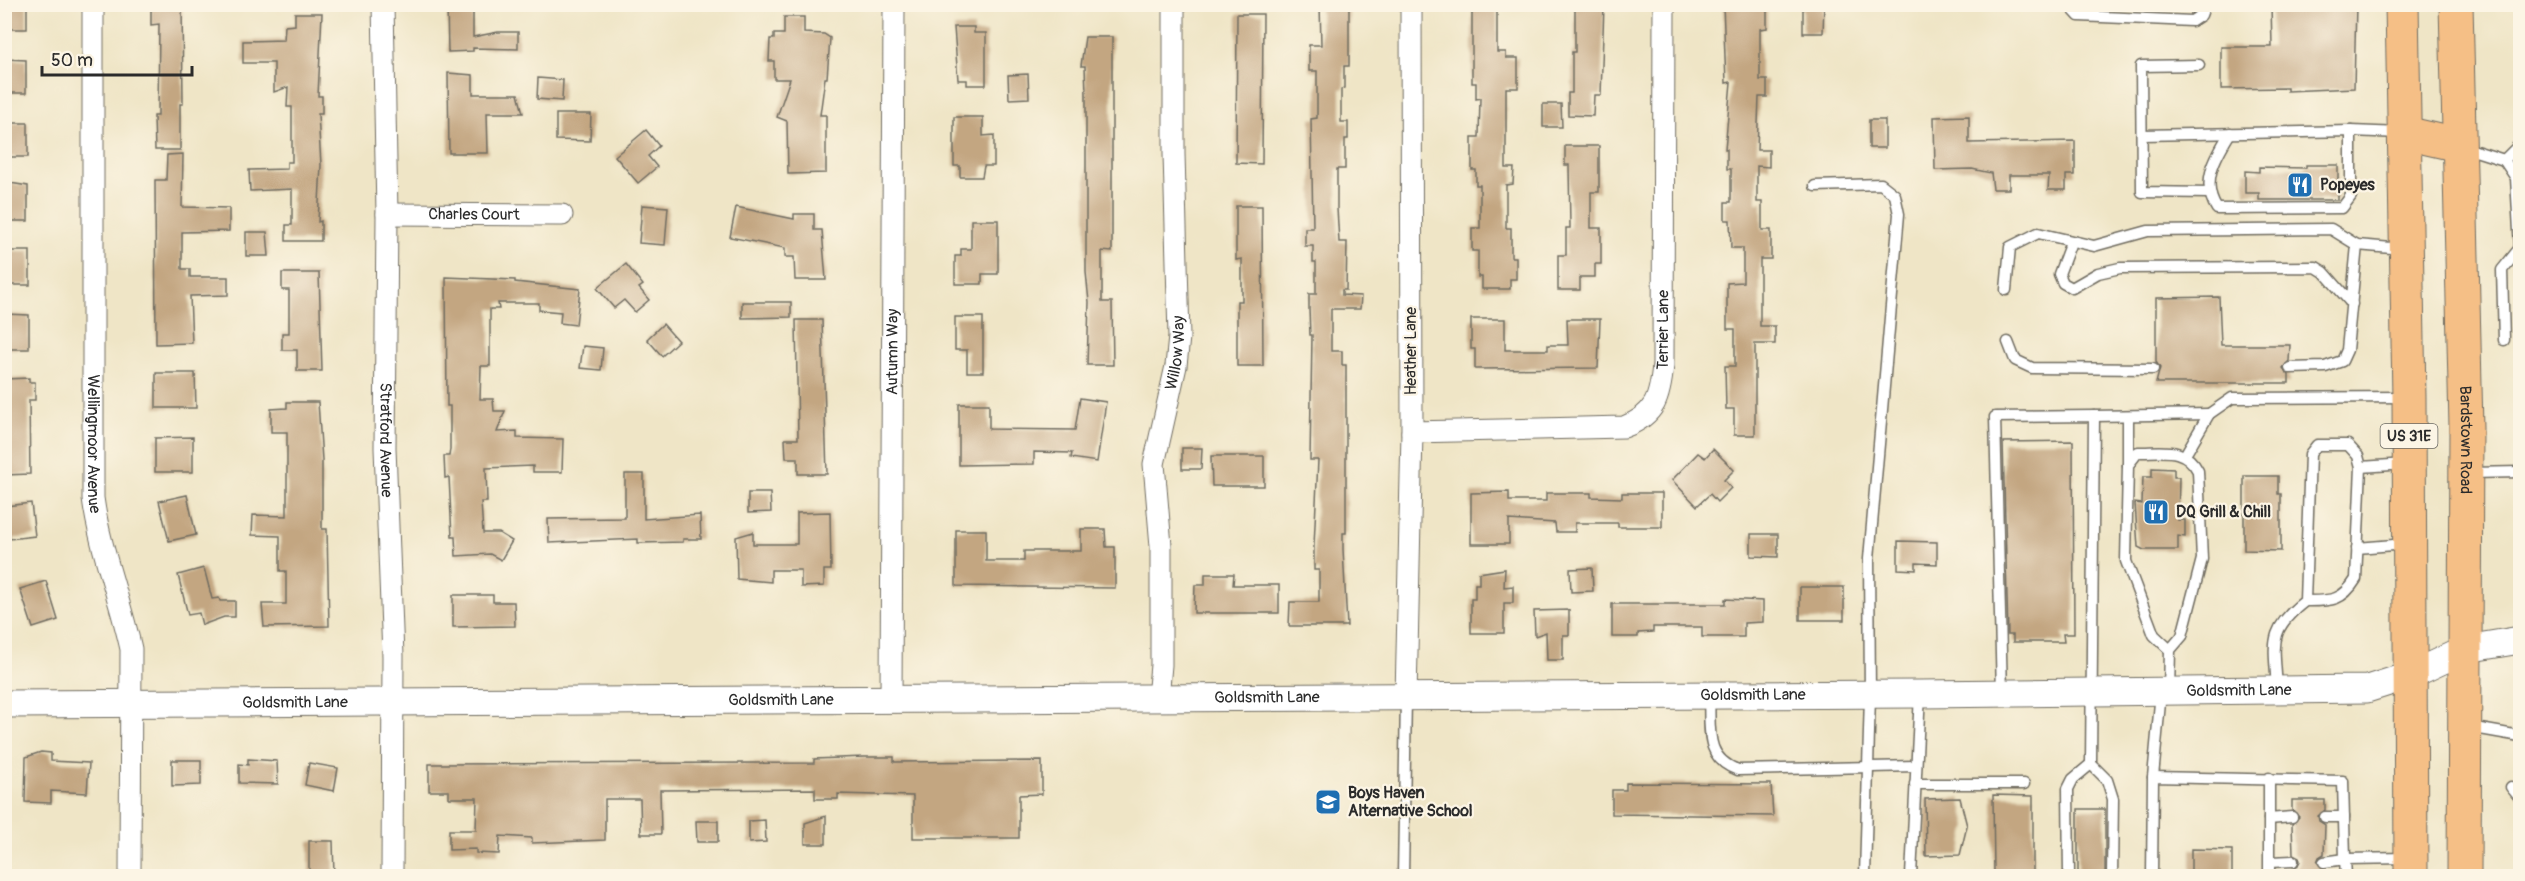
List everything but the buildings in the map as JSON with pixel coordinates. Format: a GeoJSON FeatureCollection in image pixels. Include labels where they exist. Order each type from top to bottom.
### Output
{"type":"FeatureCollection","features":[{"type":"Feature","properties":{"kind":"main road","name":"US 31E"},"geometry":{"type":"LineString","coordinates":[[2402,4],[2409,397],[2411,867]]}},
{"type":"Feature","properties":{"kind":"main road","name":"Bardstown Road"},"geometry":{"type":"LineString","coordinates":[[2456,4],[2466,473],[2464,876]]}},
{"type":"Feature","properties":{"kind":"main road"},"geometry":{"type":"LineString","coordinates":[[2405,134],[2458,145]]}},
{"type":"Feature","properties":{"kind":"street","name":"Wellingmoor Avenue"},"geometry":{"type":"LineString","coordinates":[[93,4],[93,498],[97,532],[131,649],[130,876]]}},
{"type":"Feature","properties":{"kind":"street","name":"Stratford Avenue"},"geometry":{"type":"LineString","coordinates":[[383,4],[387,214],[385,448],[393,656],[392,876]]}},
{"type":"Feature","properties":{"kind":"street","name":"Autumn Way"},"geometry":{"type":"LineString","coordinates":[[891,700],[894,4]]}},
{"type":"Feature","properties":{"kind":"street","name":"Willow Way"},"geometry":{"type":"LineString","coordinates":[[1158,698],[1161,665],[1161,546],[1154,464],[1176,366],[1179,337],[1174,154],[1174,4]]}},
{"type":"Feature","properties":{"kind":"street","name":"Heather Lane"},"geometry":{"type":"LineString","coordinates":[[1406,697],[1412,432],[1411,4]]}},
{"type":"Feature","properties":{"kind":"street","name":"Terrier Lane"},"geometry":{"type":"LineString","coordinates":[[1412,432],[1624,428],[1649,412],[1656,402],[1661,390],[1663,365],[1664,4]]}},
{"type":"Feature","properties":{"kind":"street","name":"Charles Court"},"geometry":{"type":"LineString","coordinates":[[387,214],[562,215]]}},
{"type":"Feature","properties":{"kind":"street","name":"Goldsmith Lane"},"geometry":{"type":"LineString","coordinates":[[4,704],[1870,695],[2367,689],[2411,675],[2466,649],[2520,640]]}},
{"type":"Feature","properties":{"kind":"lane"},"geometry":{"type":"LineString","coordinates":[[2068,4],[2079,15],[2192,21],[2201,15],[2205,4]]}},
{"type":"Feature","properties":{"kind":"lane"},"geometry":{"type":"LineString","coordinates":[[2199,65],[2141,66],[2142,192],[2210,194]]}},
{"type":"Feature","properties":{"kind":"lane"},"geometry":{"type":"LineString","coordinates":[[2142,135],[2351,131],[2405,134]]}},
{"type":"Feature","properties":{"kind":"lane"},"geometry":{"type":"LineString","coordinates":[[2230,133],[2217,154],[2208,180],[2210,194],[2217,209],[2342,208],[2351,196],[2351,131]]}},
{"type":"Feature","properties":{"kind":"lane"},"geometry":{"type":"LineString","coordinates":[[2504,160],[2520,144]]}},
{"type":"Feature","properties":{"kind":"lane"},"geometry":{"type":"LineString","coordinates":[[2458,145],[2504,160],[2516,178],[2520,249],[2502,270],[2504,340]]}},
{"type":"Feature","properties":{"kind":"lane"},"geometry":{"type":"LineString","coordinates":[[1815,186],[1881,184],[1895,195],[1899,214],[1869,559],[1870,695],[1865,876]]}},
{"type":"Feature","properties":{"kind":"lane"},"geometry":{"type":"LineString","coordinates":[[2006,290],[2010,247],[2038,233],[2094,246],[2148,231],[2331,230],[2357,246],[2406,249]]}},
{"type":"Feature","properties":{"kind":"lane"},"geometry":{"type":"LineString","coordinates":[[2071,242],[2060,274],[2063,284],[2072,288],[2098,273],[2120,268],[2316,267],[2324,272],[2352,304]]}},
{"type":"Feature","properties":{"kind":"lane"},"geometry":{"type":"LineString","coordinates":[[2290,368],[2325,367],[2342,361],[2347,350],[2357,246]]}},
{"type":"Feature","properties":{"kind":"lane"},"geometry":{"type":"LineString","coordinates":[[2008,342],[2015,360],[2032,368],[2153,369]]}},
{"type":"Feature","properties":{"kind":"lane"},"geometry":{"type":"LineString","coordinates":[[2185,455],[2209,414],[2232,398],[2409,397]]}},
{"type":"Feature","properties":{"kind":"lane"},"geometry":{"type":"LineString","coordinates":[[2002,694],[1995,417],[2209,414]]}},
{"type":"Feature","properties":{"kind":"lane"},"geometry":{"type":"LineString","coordinates":[[2094,416],[2091,764],[2107,780],[2113,799],[2112,876]]}},
{"type":"Feature","properties":{"kind":"lane"},"geometry":{"type":"LineString","coordinates":[[2128,416],[2126,561],[2154,634],[2170,650]]}},
{"type":"Feature","properties":{"kind":"lane"},"geometry":{"type":"LineString","coordinates":[[2277,690],[2275,633],[2285,616],[2305,601],[2331,602],[2348,592],[2356,579],[2361,467],[2358,456],[2348,445],[2317,445],[2310,454],[2305,601]]}},
{"type":"Feature","properties":{"kind":"lane"},"geometry":{"type":"LineString","coordinates":[[2128,465],[2138,452],[2185,455],[2192,459],[2198,471],[2202,559],[2182,636],[2170,650],[2153,777],[2152,876]]}},
{"type":"Feature","properties":{"kind":"lane"},"geometry":{"type":"LineString","coordinates":[[2361,467],[2409,464]]}},
{"type":"Feature","properties":{"kind":"lane"},"geometry":{"type":"LineString","coordinates":[[2466,473],[2520,472]]}},
{"type":"Feature","properties":{"kind":"lane"},"geometry":{"type":"LineString","coordinates":[[2357,548],[2410,544]]}},
{"type":"Feature","properties":{"kind":"lane"},"geometry":{"type":"LineString","coordinates":[[1911,876],[1920,694]]}},
{"type":"Feature","properties":{"kind":"lane"},"geometry":{"type":"LineString","coordinates":[[1709,695],[1715,757],[1723,765],[1738,770],[1916,766]]}},
{"type":"Feature","properties":{"kind":"lane"},"geometry":{"type":"LineString","coordinates":[[1403,876],[1406,697]]}},
{"type":"Feature","properties":{"kind":"lane"},"geometry":{"type":"LineString","coordinates":[[2466,727],[2519,736]]}},
{"type":"Feature","properties":{"kind":"lane"},"geometry":{"type":"LineString","coordinates":[[2069,876],[2068,789],[2073,779],[2091,764]]}},
{"type":"Feature","properties":{"kind":"lane"},"geometry":{"type":"LineString","coordinates":[[2153,777],[2343,781],[2346,876]]}},
{"type":"Feature","properties":{"kind":"lane"},"geometry":{"type":"LineString","coordinates":[[2269,778],[2269,876]]}},
{"type":"Feature","properties":{"kind":"lane"},"geometry":{"type":"LineString","coordinates":[[1915,784],[2024,784]]}},
{"type":"Feature","properties":{"kind":"lane"},"geometry":{"type":"LineString","coordinates":[[2511,787],[2520,798]]}},
{"type":"Feature","properties":{"kind":"lane"},"geometry":{"type":"LineString","coordinates":[[2269,819],[2292,817]]}},
{"type":"Feature","properties":{"kind":"lane"},"geometry":{"type":"LineString","coordinates":[[2325,817],[2344,817]]}},
{"type":"Feature","properties":{"kind":"lane"},"geometry":{"type":"LineString","coordinates":[[2324,862],[2346,860],[2411,867]]}},
{"type":"Feature","properties":{"kind":"lane"},"geometry":{"type":"LineString","coordinates":[[2270,862],[2293,861]]}},
{"type":"Feature","properties":{"kind":"place","name":"Popeyes"},"geometry":{"type":"Point","coordinates":[2300,185]}},
{"type":"Feature","properties":{"kind":"place","name":"DQ Grill & Chill"},"geometry":{"type":"Point","coordinates":[2156,512]}},
{"type":"Feature","properties":{"kind":"place","name":"Boys Haven Alternative School"},"geometry":{"type":"Point","coordinates":[1328,802]}}]}
